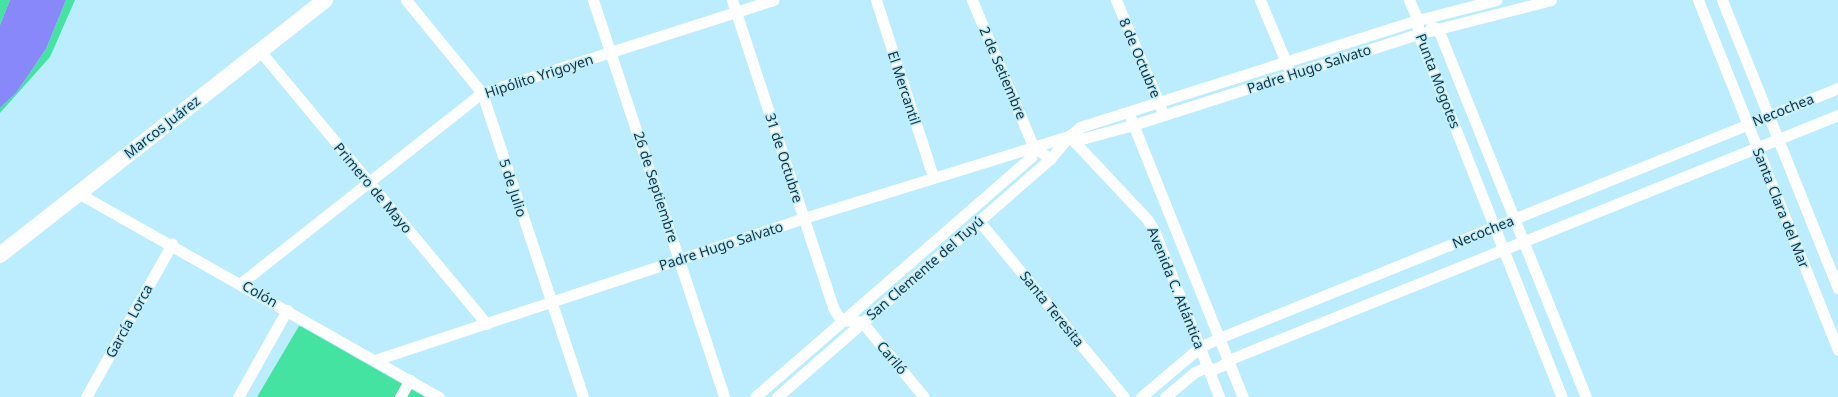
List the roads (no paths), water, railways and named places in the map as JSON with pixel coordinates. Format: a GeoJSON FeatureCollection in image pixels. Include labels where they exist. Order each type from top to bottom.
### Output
{"type":"FeatureCollection","features":[{"type":"Feature","properties":{"kind":"main road","name":"Marcos Juárez"},"geometry":{"type":"LineString","coordinates":[[0,256],[78,193],[325,0]]}},
{"type":"Feature","properties":{"kind":"street","name":"5 de Julio"},"geometry":{"type":"LineString","coordinates":[[406,0],[482,93],[583,397]]}},
{"type":"Feature","properties":{"kind":"street","name":"26 de Septiembre"},"geometry":{"type":"LineString","coordinates":[[594,0],[724,397]]}},
{"type":"Feature","properties":{"kind":"street","name":"31 de Octubre"},"geometry":{"type":"LineString","coordinates":[[732,0],[804,218],[839,317]]}},
{"type":"Feature","properties":{"kind":"street","name":"Hipólito Yrigoyen"},"geometry":{"type":"LineString","coordinates":[[242,283],[482,93],[774,0]]}},
{"type":"Feature","properties":{"kind":"street","name":"El Mercantil"},"geometry":{"type":"LineString","coordinates":[[876,0],[933,177]]}},
{"type":"Feature","properties":{"kind":"street","name":"2 de Setiembre"},"geometry":{"type":"LineString","coordinates":[[972,0],[1033,146]]}},
{"type":"Feature","properties":{"kind":"street","name":"8 de Octubre"},"geometry":{"type":"LineString","coordinates":[[1116,0],[1164,115]]}},
{"type":"Feature","properties":{"kind":"street"},"geometry":{"type":"LineString","coordinates":[[1260,0],[1291,75]]}},
{"type":"Feature","properties":{"kind":"street"},"geometry":{"type":"LineString","coordinates":[[1409,0],[1418,20]]}},
{"type":"Feature","properties":{"kind":"street","name":"Padre Hugo Salvato"},"geometry":{"type":"LineString","coordinates":[[1069,136],[1080,127],[1418,20],[1496,0]]}},
{"type":"Feature","properties":{"kind":"street","name":"Padre Hugo Salvato"},"geometry":{"type":"LineString","coordinates":[[375,360],[804,218],[1033,146],[1069,136],[1085,138],[1133,125],[1418,34],[1551,0]]}},
{"type":"Feature","properties":{"kind":"street","name":"Santa Clara del Mar"},"geometry":{"type":"LineString","coordinates":[[1698,0],[1838,350]]}},
{"type":"Feature","properties":{"kind":"street","name":"Santa Clara del Mar"},"geometry":{"type":"LineString","coordinates":[[1722,0],[1838,289]]}},
{"type":"Feature","properties":{"kind":"street","name":"Punta Mogotes"},"geometry":{"type":"LineString","coordinates":[[1562,397],[1496,227],[1418,34],[1418,20],[1438,29],[1586,397]]}},
{"type":"Feature","properties":{"kind":"street","name":"Primero de Mayo"},"geometry":{"type":"LineString","coordinates":[[260,52],[487,324]]}},
{"type":"Feature","properties":{"kind":"street","name":"Necochea"},"geometry":{"type":"LineString","coordinates":[[1141,397],[1200,347],[1219,338],[1838,88]]}},
{"type":"Feature","properties":{"kind":"street","name":"Avenida C. Atlántica"},"geometry":{"type":"LineString","coordinates":[[1128,113],[1242,397]]}},
{"type":"Feature","properties":{"kind":"street","name":"Necochea"},"geometry":{"type":"LineString","coordinates":[[1165,397],[1195,372],[1207,367],[1214,369],[1228,360],[1838,116]]}},
{"type":"Feature","properties":{"kind":"street","name":"San Clemente del Tuyú"},"geometry":{"type":"LineString","coordinates":[[776,397],[1050,159],[1069,136]]}},
{"type":"Feature","properties":{"kind":"street","name":"Avenida C. Atlántica"},"geometry":{"type":"LineString","coordinates":[[1069,136],[1147,219],[1160,244],[1219,397]]}},
{"type":"Feature","properties":{"kind":"street"},"geometry":{"type":"LineString","coordinates":[[1033,146],[1050,159]]}},
{"type":"Feature","properties":{"kind":"street","name":"San Clemente del Tuyú"},"geometry":{"type":"LineString","coordinates":[[755,397],[839,317],[1031,157],[1033,146]]}},
{"type":"Feature","properties":{"kind":"street","name":"Colón"},"geometry":{"type":"LineString","coordinates":[[78,193],[242,283],[439,397]]}},
{"type":"Feature","properties":{"kind":"street","name":"Santa Teresita"},"geometry":{"type":"LineString","coordinates":[[979,221],[1124,397]]}},
{"type":"Feature","properties":{"kind":"street","name":"García Lorca"},"geometry":{"type":"LineString","coordinates":[[86,397],[172,244]]}},
{"type":"Feature","properties":{"kind":"street"},"geometry":{"type":"LineString","coordinates":[[238,397],[287,310]]}},
{"type":"Feature","properties":{"kind":"street"},"geometry":{"type":"LineString","coordinates":[[839,317],[862,322]]}},
{"type":"Feature","properties":{"kind":"street","name":"Cariló"},"geometry":{"type":"LineString","coordinates":[[862,322],[924,397]]}},
{"type":"Feature","properties":{"kind":"street"},"geometry":{"type":"LineString","coordinates":[[400,397],[410,380]]}}]}
